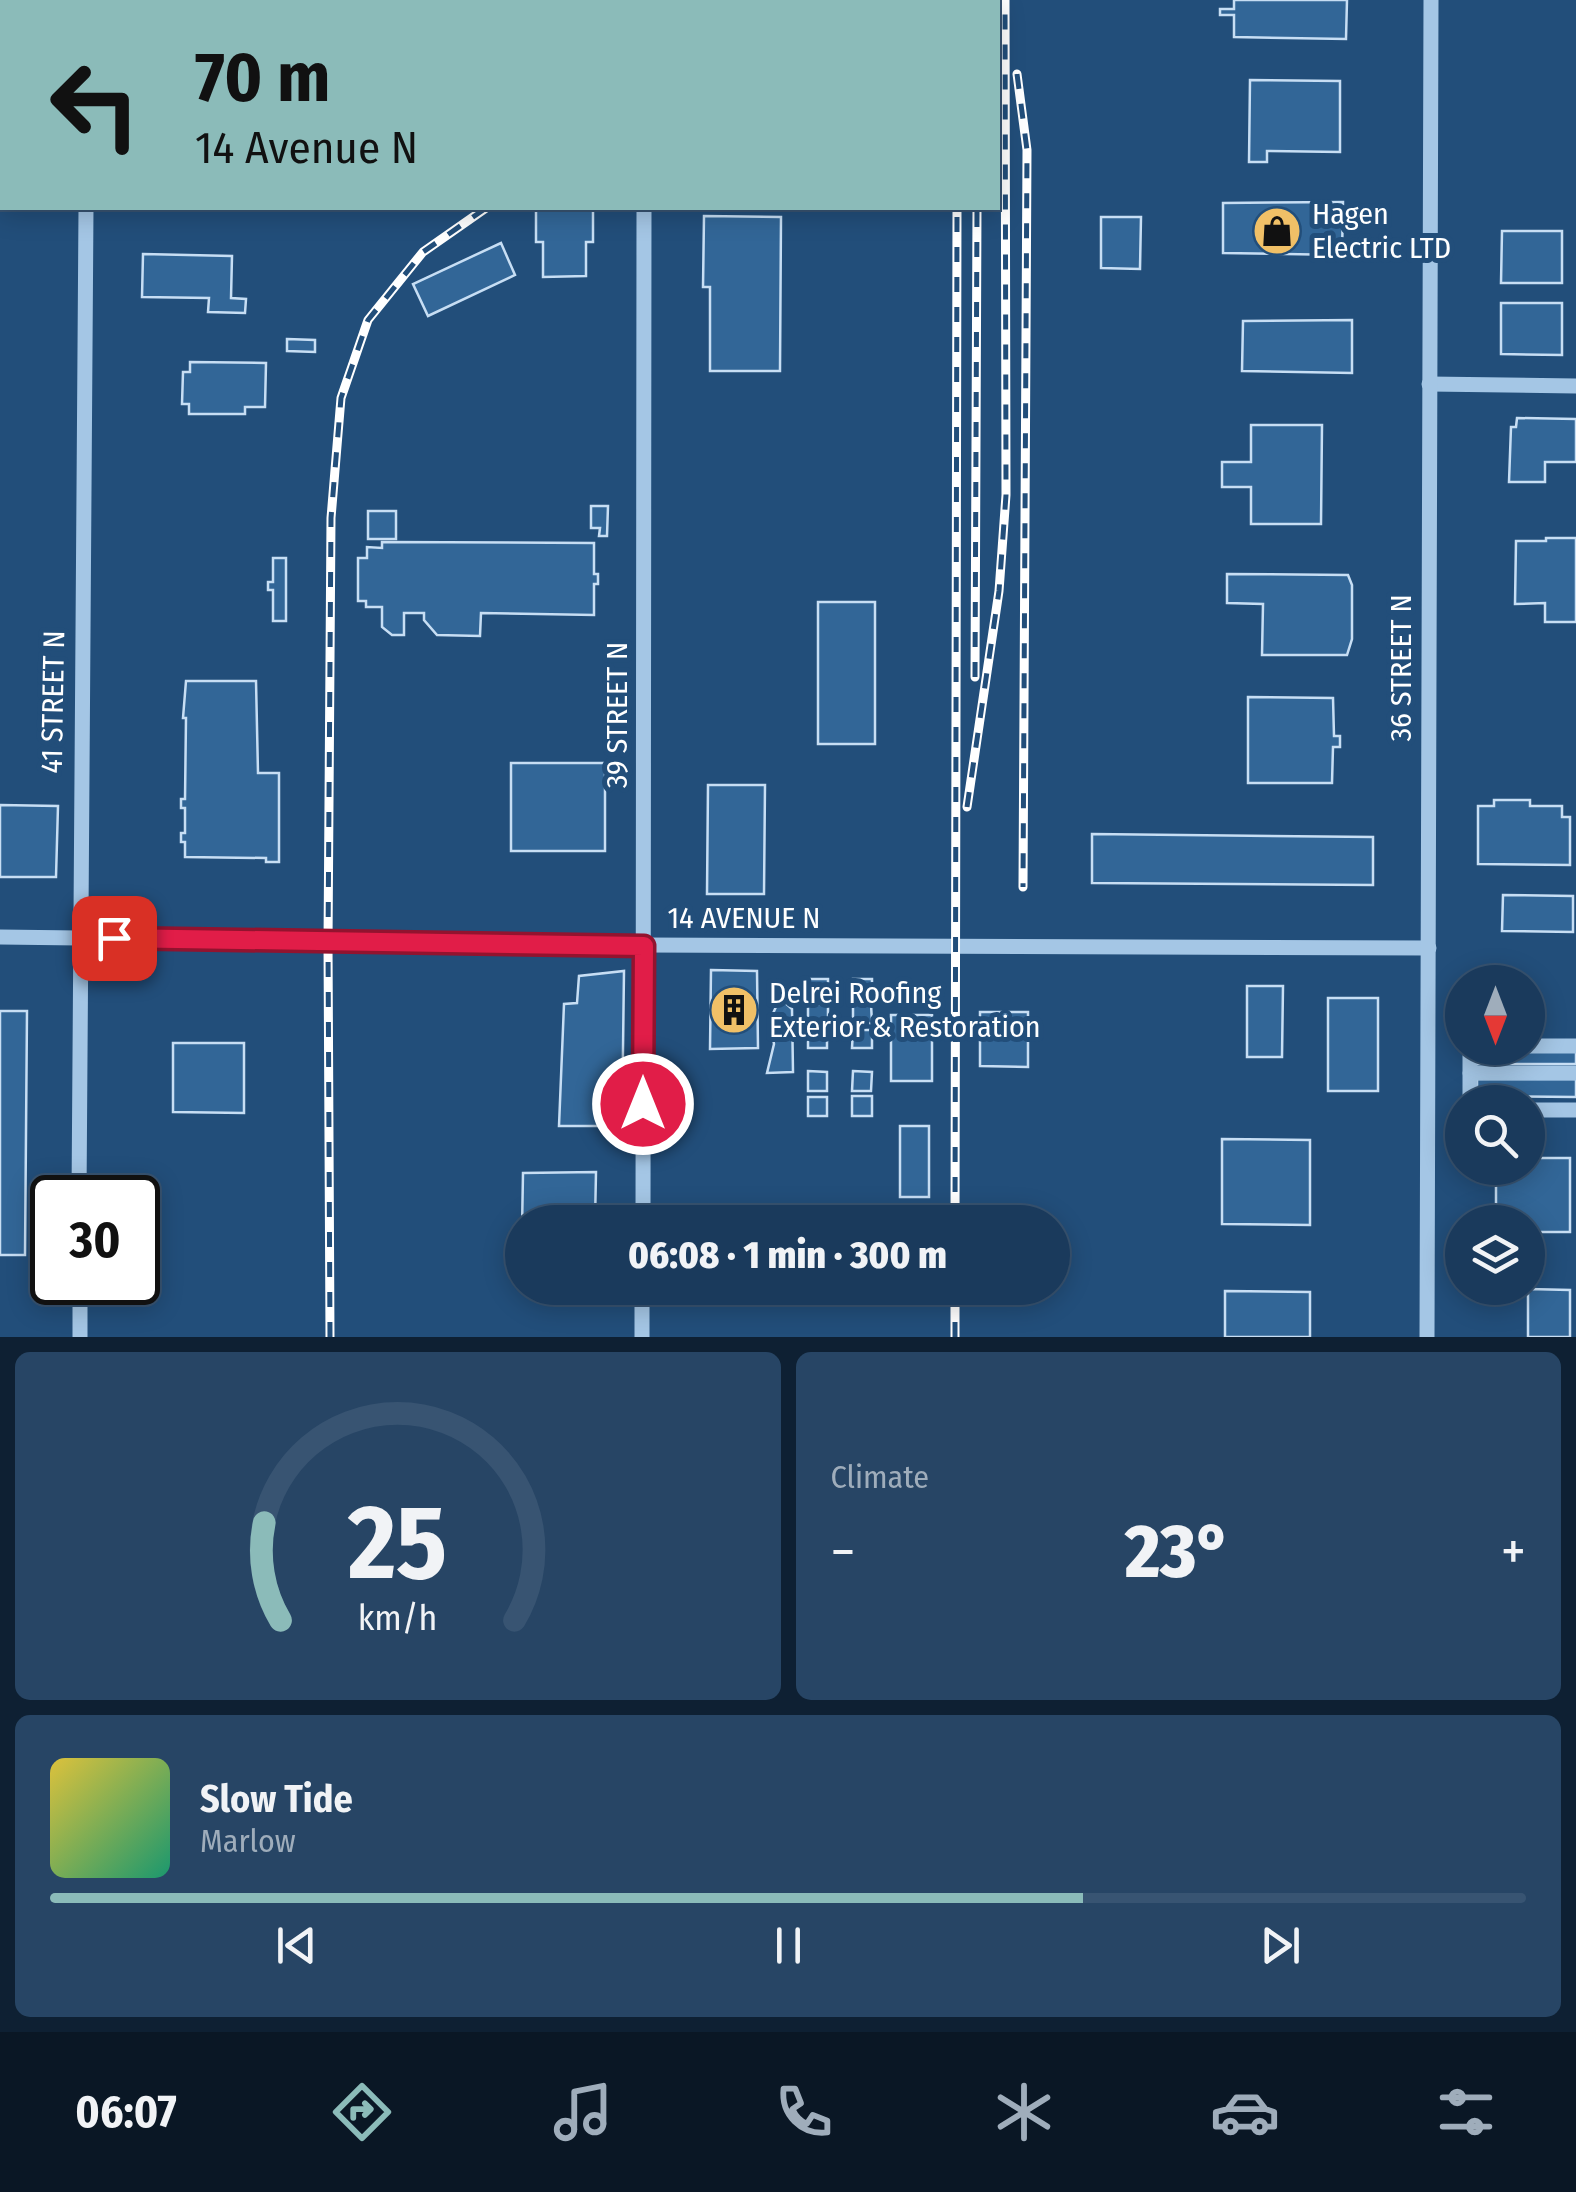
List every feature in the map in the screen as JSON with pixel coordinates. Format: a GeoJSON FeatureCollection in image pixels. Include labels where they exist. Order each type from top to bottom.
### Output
{"type":"FeatureCollection","features":[{"type":"Feature","properties":{"kind":"street","name":"36 STREET N"},"geometry":{"type":"LineString","coordinates":[[1427,1337],[1432,0]]}},
{"type":"Feature","properties":{"kind":"street","name":"41 STREET N"},"geometry":{"type":"LineString","coordinates":[[79,1175],[86,210]]}},
{"type":"Feature","properties":{"kind":"street","name":"39 STREET N"},"geometry":{"type":"LineString","coordinates":[[642,1205],[644,210]]}},
{"type":"Feature","properties":{"kind":"street"},"geometry":{"type":"LineString","coordinates":[[1429,384],[1576,386]]}},
{"type":"Feature","properties":{"kind":"street","name":"14 AVENUE N"},"geometry":{"type":"LineString","coordinates":[[0,937],[644,946],[1429,948]]}},
{"type":"Feature","properties":{"kind":"street"},"geometry":{"type":"LineString","coordinates":[[1545,1046],[1576,1046]]}},
{"type":"Feature","properties":{"kind":"street"},"geometry":{"type":"LineString","coordinates":[[1470,1065],[1470,1085]]}},
{"type":"Feature","properties":{"kind":"street"},"geometry":{"type":"LineString","coordinates":[[1470,1072],[1576,1073]]}},
{"type":"Feature","properties":{"kind":"street"},"geometry":{"type":"LineString","coordinates":[[1545,1110],[1576,1110]]}},
{"type":"Feature","properties":{"kind":"street"},"geometry":{"type":"LineString","coordinates":[[80,1305],[80,1337]]}},
{"type":"Feature","properties":{"kind":"street"},"geometry":{"type":"LineString","coordinates":[[642,1305],[642,1337]]}},
{"type":"Feature","properties":{"kind":"building"},"geometry":{"type":"Polygon","coordinates":[[[1234,0],[1347,0],[1346,39],[1234,37],[1234,15],[1220,15],[1220,9],[1234,9],[1234,0]]]}},
{"type":"Feature","properties":{"kind":"building"},"geometry":{"type":"Polygon","coordinates":[[[1250,80],[1340,81],[1340,152],[1267,151],[1267,162],[1249,162],[1250,80]]]}},
{"type":"Feature","properties":{"kind":"building"},"geometry":{"type":"Polygon","coordinates":[[[1343,202],[1342,255],[1223,253],[1223,203],[1343,202]]]}},
{"type":"Feature","properties":{"kind":"building"},"geometry":{"type":"Polygon","coordinates":[[[536,210],[593,210],[593,242],[586,242],[586,276],[543,277],[543,242],[536,242],[536,210]]]}},
{"type":"Feature","properties":{"kind":"building"},"geometry":{"type":"Polygon","coordinates":[[[704,216],[781,217],[780,371],[710,371],[710,287],[703,287],[704,216]]]}},
{"type":"Feature","properties":{"kind":"building"},"geometry":{"type":"Polygon","coordinates":[[[1101,217],[1141,217],[1140,269],[1101,268],[1101,217]]]}},
{"type":"Feature","properties":{"kind":"building"},"geometry":{"type":"Polygon","coordinates":[[[1502,231],[1562,231],[1562,283],[1501,283],[1502,231]]]}},
{"type":"Feature","properties":{"kind":"building"},"geometry":{"type":"Polygon","coordinates":[[[501,243],[515,275],[428,316],[413,284],[501,243]]]}},
{"type":"Feature","properties":{"kind":"building"},"geometry":{"type":"Polygon","coordinates":[[[143,254],[232,256],[231,298],[246,299],[245,313],[208,312],[209,298],[142,297],[143,254]]]}},
{"type":"Feature","properties":{"kind":"building"},"geometry":{"type":"Polygon","coordinates":[[[1501,303],[1562,303],[1562,355],[1501,354],[1501,303]]]}},
{"type":"Feature","properties":{"kind":"building"},"geometry":{"type":"Polygon","coordinates":[[[1352,320],[1352,373],[1242,371],[1243,321],[1352,320]]]}},
{"type":"Feature","properties":{"kind":"building"},"geometry":{"type":"Polygon","coordinates":[[[287,339],[315,340],[315,352],[287,351],[287,339]]]}},
{"type":"Feature","properties":{"kind":"building"},"geometry":{"type":"Polygon","coordinates":[[[190,362],[266,363],[265,407],[245,407],[245,414],[189,414],[189,404],[182,404],[183,372],[190,372],[190,362]]]}},
{"type":"Feature","properties":{"kind":"building"},"geometry":{"type":"Polygon","coordinates":[[[1517,418],[1576,419],[1576,462],[1545,462],[1545,482],[1509,482],[1511,427],[1516,427],[1517,418]]]}},
{"type":"Feature","properties":{"kind":"building"},"geometry":{"type":"Polygon","coordinates":[[[1251,425],[1322,425],[1321,524],[1251,524],[1251,487],[1222,487],[1222,462],[1251,462],[1251,425]]]}},
{"type":"Feature","properties":{"kind":"building"},"geometry":{"type":"Polygon","coordinates":[[[591,506],[608,506],[607,536],[599,536],[600,528],[591,528],[591,506]]]}},
{"type":"Feature","properties":{"kind":"building"},"geometry":{"type":"Polygon","coordinates":[[[368,511],[396,511],[396,539],[368,539],[368,511]]]}},
{"type":"Feature","properties":{"kind":"building"},"geometry":{"type":"Polygon","coordinates":[[[1576,538],[1576,622],[1545,622],[1545,603],[1515,604],[1516,541],[1576,538]]]}},
{"type":"Feature","properties":{"kind":"building"},"geometry":{"type":"Polygon","coordinates":[[[382,542],[594,543],[594,574],[598,574],[598,584],[594,584],[594,615],[481,613],[480,636],[437,635],[424,620],[424,613],[404,613],[404,635],[392,635],[382,627],[382,607],[366,607],[366,601],[358,601],[358,558],[367,558],[367,547],[382,548],[382,542]]]}},
{"type":"Feature","properties":{"kind":"building"},"geometry":{"type":"Polygon","coordinates":[[[273,558],[286,558],[286,621],[273,621],[273,590],[268,590],[268,582],[273,582],[273,558]]]}},
{"type":"Feature","properties":{"kind":"building"},"geometry":{"type":"Polygon","coordinates":[[[1227,574],[1348,575],[1352,585],[1352,639],[1347,655],[1262,655],[1263,604],[1227,603],[1227,574]]]}},
{"type":"Feature","properties":{"kind":"building"},"geometry":{"type":"Polygon","coordinates":[[[818,602],[875,602],[875,744],[818,744],[818,602]]]}},
{"type":"Feature","properties":{"kind":"building"},"geometry":{"type":"Polygon","coordinates":[[[186,681],[256,681],[258,773],[279,773],[279,862],[266,862],[266,858],[185,857],[181,833],[185,833],[185,808],[181,808],[181,799],[185,799],[186,681]]]}},
{"type":"Feature","properties":{"kind":"building"},"geometry":{"type":"Polygon","coordinates":[[[1248,697],[1333,698],[1334,736],[1340,736],[1340,747],[1333,747],[1332,783],[1248,783],[1248,697]]]}},
{"type":"Feature","properties":{"kind":"building"},"geometry":{"type":"Polygon","coordinates":[[[511,763],[605,763],[605,851],[511,851],[511,763]]]}},
{"type":"Feature","properties":{"kind":"building"},"geometry":{"type":"Polygon","coordinates":[[[708,785],[765,785],[764,894],[707,894],[708,785]]]}},
{"type":"Feature","properties":{"kind":"building"},"geometry":{"type":"Polygon","coordinates":[[[1494,800],[1530,800],[1530,806],[1562,806],[1562,817],[1570,817],[1570,865],[1478,864],[1478,806],[1494,806],[1494,800]]]}},
{"type":"Feature","properties":{"kind":"building"},"geometry":{"type":"Polygon","coordinates":[[[0,805],[58,806],[56,877],[0,877],[0,805]]]}},
{"type":"Feature","properties":{"kind":"building"},"geometry":{"type":"Polygon","coordinates":[[[1092,834],[1373,837],[1373,885],[1092,883],[1092,834]]]}},
{"type":"Feature","properties":{"kind":"building"},"geometry":{"type":"Polygon","coordinates":[[[1503,895],[1573,896],[1573,932],[1502,931],[1503,895]]]}},
{"type":"Feature","properties":{"kind":"building","name":"Delrei Roofing Exterior & Restoration"},"geometry":{"type":"Polygon","coordinates":[[[711,970],[757,971],[758,1048],[710,1049],[711,970]]]}},
{"type":"Feature","properties":{"kind":"building"},"geometry":{"type":"Polygon","coordinates":[[[624,971],[622,1126],[559,1126],[564,1004],[577,1003],[579,976],[624,971]]]}},
{"type":"Feature","properties":{"kind":"building"},"geometry":{"type":"Polygon","coordinates":[[[809,979],[828,979],[828,998],[809,998],[809,979]]]}},
{"type":"Feature","properties":{"kind":"building"},"geometry":{"type":"Polygon","coordinates":[[[853,979],[872,979],[872,998],[853,998],[853,979]]]}},
{"type":"Feature","properties":{"kind":"building"},"geometry":{"type":"Polygon","coordinates":[[[1247,986],[1283,986],[1282,1057],[1247,1057],[1247,986]]]}},
{"type":"Feature","properties":{"kind":"building"},"geometry":{"type":"Polygon","coordinates":[[[780,998],[792,1009],[793,1072],[767,1073],[774,1044],[770,1020],[780,998]]]}},
{"type":"Feature","properties":{"kind":"building"},"geometry":{"type":"Polygon","coordinates":[[[1328,998],[1378,998],[1378,1091],[1328,1091],[1328,998]]]}},
{"type":"Feature","properties":{"kind":"building"},"geometry":{"type":"Polygon","coordinates":[[[808,1004],[828,1004],[828,1023],[808,1022],[808,1004]]]}},
{"type":"Feature","properties":{"kind":"building"},"geometry":{"type":"Polygon","coordinates":[[[853,1004],[871,1004],[872,1023],[853,1023],[853,1004]]]}},
{"type":"Feature","properties":{"kind":"building"},"geometry":{"type":"Polygon","coordinates":[[[0,1011],[27,1011],[25,1255],[0,1255],[0,1011]]]}},
{"type":"Feature","properties":{"kind":"building"},"geometry":{"type":"Polygon","coordinates":[[[980,1012],[1028,1012],[1028,1067],[980,1066],[980,1012]]]}},
{"type":"Feature","properties":{"kind":"building"},"geometry":{"type":"Polygon","coordinates":[[[891,1015],[932,1015],[932,1081],[891,1081],[891,1015]]]}},
{"type":"Feature","properties":{"kind":"building"},"geometry":{"type":"Polygon","coordinates":[[[808,1029],[827,1029],[827,1048],[808,1048],[808,1029]]]}},
{"type":"Feature","properties":{"kind":"building"},"geometry":{"type":"Polygon","coordinates":[[[853,1030],[872,1030],[872,1048],[852,1048],[853,1030]]]}},
{"type":"Feature","properties":{"kind":"building"},"geometry":{"type":"Polygon","coordinates":[[[173,1043],[244,1043],[244,1113],[173,1112],[173,1043]]]}},
{"type":"Feature","properties":{"kind":"building"},"geometry":{"type":"Polygon","coordinates":[[[1545,1049],[1576,1049],[1576,1064],[1545,1064],[1545,1049]]]}},
{"type":"Feature","properties":{"kind":"building"},"geometry":{"type":"Polygon","coordinates":[[[808,1071],[827,1072],[827,1091],[808,1091],[808,1071]]]}},
{"type":"Feature","properties":{"kind":"building"},"geometry":{"type":"Polygon","coordinates":[[[853,1071],[872,1072],[871,1091],[852,1091],[853,1071]]]}},
{"type":"Feature","properties":{"kind":"building"},"geometry":{"type":"Polygon","coordinates":[[[1477,1079],[1576,1079],[1576,1097],[1545,1097],[1545,1085],[1477,1085],[1477,1079]]]}},
{"type":"Feature","properties":{"kind":"building"},"geometry":{"type":"Polygon","coordinates":[[[852,1096],[872,1096],[872,1116],[852,1116],[852,1096]]]}},
{"type":"Feature","properties":{"kind":"building"},"geometry":{"type":"Polygon","coordinates":[[[808,1097],[827,1097],[827,1116],[808,1116],[808,1097]]]}},
{"type":"Feature","properties":{"kind":"building"},"geometry":{"type":"Polygon","coordinates":[[[900,1126],[929,1126],[929,1197],[900,1197],[900,1126]]]}},
{"type":"Feature","properties":{"kind":"building"},"geometry":{"type":"Polygon","coordinates":[[[1222,1139],[1310,1140],[1310,1225],[1222,1224],[1222,1139]]]}},
{"type":"Feature","properties":{"kind":"building"},"geometry":{"type":"Polygon","coordinates":[[[1545,1158],[1570,1158],[1570,1232],[1545,1232],[1545,1205],[1496,1205],[1496,1185],[1545,1185],[1545,1158]]]}},
{"type":"Feature","properties":{"kind":"building"},"geometry":{"type":"Polygon","coordinates":[[[596,1172],[595,1205],[522,1205],[523,1173],[596,1172]]]}},
{"type":"Feature","properties":{"kind":"building"},"geometry":{"type":"Polygon","coordinates":[[[1545,1289],[1570,1290],[1570,1337],[1528,1337],[1528,1305],[1545,1305],[1545,1289]]]}},
{"type":"Feature","properties":{"kind":"building"},"geometry":{"type":"Polygon","coordinates":[[[1225,1291],[1310,1292],[1310,1337],[1225,1337],[1225,1291]]]}},
{"type":"Feature","properties":{"kind":"railway"},"geometry":{"type":"LineString","coordinates":[[967,807],[999,591],[1006,495],[1005,0]]}},
{"type":"Feature","properties":{"kind":"railway"},"geometry":{"type":"LineString","coordinates":[[1017,74],[1027,150],[1023,887]]}},
{"type":"Feature","properties":{"kind":"railway"},"geometry":{"type":"LineString","coordinates":[[330,1337],[331,518],[341,398],[368,320],[423,252],[483,210]]}},
{"type":"Feature","properties":{"kind":"railway"},"geometry":{"type":"LineString","coordinates":[[955,1205],[957,210]]}},
{"type":"Feature","properties":{"kind":"railway"},"geometry":{"type":"LineString","coordinates":[[975,677],[977,210]]}},
{"type":"Feature","properties":{"kind":"railway"},"geometry":{"type":"LineString","coordinates":[[955,1305],[955,1337]]}},
{"type":"Feature","properties":{"kind":"place","name":"Hagen Electric LTD"},"geometry":{"type":"Point","coordinates":[1277,231]}},
{"type":"Feature","properties":{"kind":"place","name":"Delrei Roofing Exterior & Restoration"},"geometry":{"type":"Point","coordinates":[734,1010]}},
{"type":"Feature","properties":{"kind":"route"},"geometry":{"type":"LineString","coordinates":[[114,938],[644,946],[643,1104]]}}]}
